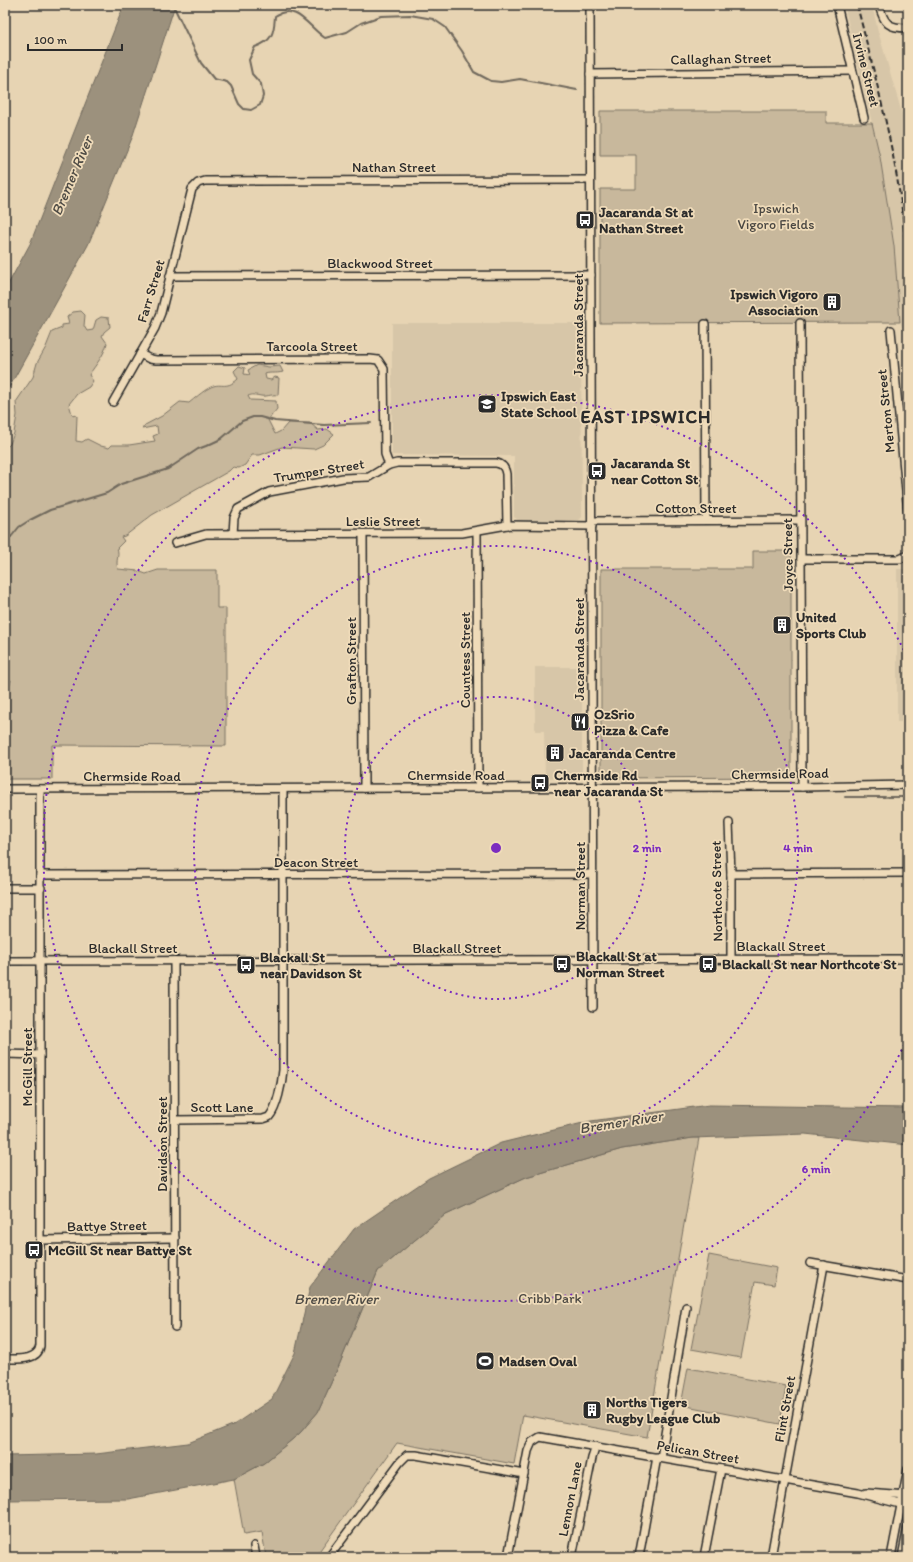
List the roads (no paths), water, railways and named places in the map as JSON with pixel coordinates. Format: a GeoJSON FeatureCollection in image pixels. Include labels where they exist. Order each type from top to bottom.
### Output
{"type":"FeatureCollection","features":[{"type":"Feature","properties":{"kind":"street","name":"Jacaranda Street"},"geometry":{"type":"LineString","coordinates":[[590,5],[592,788]]}},
{"type":"Feature","properties":{"kind":"street","name":"Irvine Street"},"geometry":{"type":"LineString","coordinates":[[837,5],[864,118]]}},
{"type":"Feature","properties":{"kind":"street"},"geometry":{"type":"LineString","coordinates":[[879,5],[882,18],[890,25],[898,28],[908,28]]}},
{"type":"Feature","properties":{"kind":"street","name":"Callaghan Street"},"geometry":{"type":"LineString","coordinates":[[590,74],[852,71]]}},
{"type":"Feature","properties":{"kind":"street","name":"Nathan Street"},"geometry":{"type":"LineString","coordinates":[[198,183],[205,181],[590,180]]}},
{"type":"Feature","properties":{"kind":"street","name":"Farr Street"},"geometry":{"type":"LineString","coordinates":[[113,402],[155,328],[161,313],[192,189],[198,183]]}},
{"type":"Feature","properties":{"kind":"street","name":"Blackwood Street"},"geometry":{"type":"LineString","coordinates":[[170,276],[591,275]]}},
{"type":"Feature","properties":{"kind":"street","name":"Joyce Street"},"geometry":{"type":"LineString","coordinates":[[800,322],[802,787]]}},
{"type":"Feature","properties":{"kind":"street"},"geometry":{"type":"LineString","coordinates":[[705,324],[706,520]]}},
{"type":"Feature","properties":{"kind":"street","name":"Merton Street"},"geometry":{"type":"LineString","coordinates":[[891,330],[908,513]]}},
{"type":"Feature","properties":{"kind":"street","name":"Tarcoola Street"},"geometry":{"type":"LineString","coordinates":[[140,354],[156,360],[378,360],[384,369],[385,453],[389,465]]}},
{"type":"Feature","properties":{"kind":"street","name":"Trumper Street"},"geometry":{"type":"LineString","coordinates":[[233,534],[236,512],[265,493],[343,478],[369,477],[389,465],[397,463],[496,463],[503,466],[506,474],[507,525]]}},
{"type":"Feature","properties":{"kind":"street","name":"Cotton Street"},"geometry":{"type":"LineString","coordinates":[[592,524],[706,520],[800,520]]}},
{"type":"Feature","properties":{"kind":"street","name":"Leslie Street"},"geometry":{"type":"LineString","coordinates":[[175,543],[206,534],[462,533],[507,525],[592,524]]}},
{"type":"Feature","properties":{"kind":"street","name":"Countess Street"},"geometry":{"type":"LineString","coordinates":[[478,531],[478,788]]}},
{"type":"Feature","properties":{"kind":"street","name":"Grafton Street"},"geometry":{"type":"LineString","coordinates":[[363,534],[364,788]]}},
{"type":"Feature","properties":{"kind":"street"},"geometry":{"type":"LineString","coordinates":[[801,559],[900,559],[908,555]]}},
{"type":"Feature","properties":{"kind":"street","name":"Chermside Road"},"geometry":{"type":"LineString","coordinates":[[5,789],[592,788],[908,785]]}},
{"type":"Feature","properties":{"kind":"street","name":"Norman Street"},"geometry":{"type":"LineString","coordinates":[[592,788],[593,1007]]}},
{"type":"Feature","properties":{"kind":"street","name":"McGill Street"},"geometry":{"type":"LineString","coordinates":[[5,1359],[21,1359],[31,1357],[39,1351],[40,1346],[40,789]]}},
{"type":"Feature","properties":{"kind":"street"},"geometry":{"type":"LineString","coordinates":[[283,789],[283,960]]}},
{"type":"Feature","properties":{"kind":"street","name":"Northcote Street"},"geometry":{"type":"LineString","coordinates":[[729,823],[731,874],[731,959]]}},
{"type":"Feature","properties":{"kind":"street"},"geometry":{"type":"LineString","coordinates":[[731,874],[908,873]]}},
{"type":"Feature","properties":{"kind":"street","name":"Deacon Street"},"geometry":{"type":"LineString","coordinates":[[40,875],[592,874]]}},
{"type":"Feature","properties":{"kind":"street"},"geometry":{"type":"LineString","coordinates":[[5,888],[40,888]]}},
{"type":"Feature","properties":{"kind":"street","name":"Blackall Street"},"geometry":{"type":"LineString","coordinates":[[5,961],[908,959]]}},
{"type":"Feature","properties":{"kind":"street","name":"Scott Lane"},"geometry":{"type":"LineString","coordinates":[[175,1120],[269,1118],[283,1074],[283,960]]}},
{"type":"Feature","properties":{"kind":"street","name":"Davidson Street"},"geometry":{"type":"LineString","coordinates":[[174,961],[176,1327]]}},
{"type":"Feature","properties":{"kind":"street"},"geometry":{"type":"LineString","coordinates":[[5,1054],[40,1055]]}},
{"type":"Feature","properties":{"kind":"street","name":"Battye Street"},"geometry":{"type":"LineString","coordinates":[[40,1240],[175,1238]]}},
{"type":"Feature","properties":{"kind":"street"},"geometry":{"type":"LineString","coordinates":[[810,1263],[908,1280]]}},
{"type":"Feature","properties":{"kind":"street","name":"Flint Street"},"geometry":{"type":"LineString","coordinates":[[771,1557],[824,1265]]}},
{"type":"Feature","properties":{"kind":"street"},"geometry":{"type":"LineString","coordinates":[[639,1557],[659,1458],[686,1307]]}},
{"type":"Feature","properties":{"kind":"street","name":"Pelican Street"},"geometry":{"type":"LineString","coordinates":[[524,1474],[529,1449],[535,1439],[543,1437],[858,1493],[908,1506]]}},
{"type":"Feature","properties":{"kind":"street","name":"Lennon Lane"},"geometry":{"type":"LineString","coordinates":[[572,1557],[592,1458],[596,1446]]}},
{"type":"Feature","properties":{"kind":"street"},"geometry":{"type":"LineString","coordinates":[[329,1557],[405,1456],[416,1455],[524,1474],[508,1557]]}},
{"type":"Feature","properties":{"kind":"street"},"geometry":{"type":"LineString","coordinates":[[704,1557],[721,1469]]}},
{"type":"Feature","properties":{"kind":"street"},"geometry":{"type":"LineString","coordinates":[[891,1557],[900,1504],[905,1496],[908,1469]]}},
{"type":"Feature","properties":{"kind":"street","name":"Pelican Street"},"geometry":{"type":"LineString","coordinates":[[858,1493],[905,1496]]}},
{"type":"Feature","properties":{"kind":"street"},"geometry":{"type":"LineString","coordinates":[[902,1557],[908,1527]]}},
{"type":"Feature","properties":{"kind":"street"},"geometry":{"type":"LineString","coordinates":[[254,1546],[256,1557]]}},
{"type":"Feature","properties":{"kind":"water","name":"Bremer River"},"geometry":{"type":"Polygon","coordinates":[[[124,5],[175,5],[132,138],[88,245],[5,395],[5,290],[30,244],[124,5]]]}},
{"type":"Feature","properties":{"kind":"water","name":"Bremer River"},"geometry":{"type":"Polygon","coordinates":[[[709,1105],[908,1108],[908,1145],[805,1134],[693,1138],[622,1149],[526,1177],[446,1214],[378,1271],[318,1412],[300,1433],[264,1463],[234,1479],[128,1499],[5,1500],[5,1456],[96,1454],[188,1443],[235,1424],[272,1399],[295,1353],[310,1287],[354,1229],[429,1178],[501,1143],[591,1121],[709,1105]]]}},
{"type":"Feature","properties":{"kind":"waterway"},"geometry":{"type":"LineString","coordinates":[[173,5],[201,63],[214,79],[227,82],[231,86],[239,104],[244,109],[251,110],[260,105],[263,96],[261,84],[252,74],[249,60],[255,47],[261,45],[271,36],[274,28],[275,16],[290,12],[302,18],[325,38],[347,32],[361,23],[381,16],[410,15],[433,19],[445,27],[462,51],[474,72],[491,81],[501,82],[520,79],[577,90]]}},
{"type":"Feature","properties":{"kind":"waterway"},"geometry":{"type":"LineString","coordinates":[[5,538],[11,537],[19,527],[50,510],[107,493],[121,484],[168,469],[198,449],[221,439],[242,421],[253,417],[260,417],[275,421],[324,425],[371,423]]}},
{"type":"Feature","properties":{"kind":"waterway"},"geometry":{"type":"LineString","coordinates":[[845,797],[865,797]]}},
{"type":"Feature","properties":{"kind":"waterway"},"geometry":{"type":"LineString","coordinates":[[867,797],[885,797]]}},
{"type":"Feature","properties":{"kind":"waterway"},"geometry":{"type":"LineString","coordinates":[[887,797],[908,797]]}},
{"type":"Feature","properties":{"kind":"railway"},"geometry":{"type":"LineString","coordinates":[[857,5],[881,100],[896,172],[903,216],[908,275]]}},
{"type":"Feature","properties":{"kind":"place","name":"Jacaranda St at Nathan Street"},"geometry":{"type":"Point","coordinates":[585,220]}},
{"type":"Feature","properties":{"kind":"place","name":"Ipswich Vigoro Association"},"geometry":{"type":"Point","coordinates":[832,302]}},
{"type":"Feature","properties":{"kind":"place","name":"Ipswich East State School"},"geometry":{"type":"Point","coordinates":[487,404]}},
{"type":"Feature","properties":{"kind":"place","name":"Jacaranda St near Cotton St"},"geometry":{"type":"Point","coordinates":[597,471]}},
{"type":"Feature","properties":{"kind":"place","name":"United Sports Club"},"geometry":{"type":"Point","coordinates":[782,625]}},
{"type":"Feature","properties":{"kind":"place","name":"OzSrio Pizza & Cafe"},"geometry":{"type":"Point","coordinates":[580,722]}},
{"type":"Feature","properties":{"kind":"place","name":"Jacaranda Centre"},"geometry":{"type":"Point","coordinates":[555,753]}},
{"type":"Feature","properties":{"kind":"place","name":"Chermside Rd near Jacaranda St"},"geometry":{"type":"Point","coordinates":[540,783]}},
{"type":"Feature","properties":{"kind":"place","name":"Blackall St at Norman Street"},"geometry":{"type":"Point","coordinates":[562,964]}},
{"type":"Feature","properties":{"kind":"place","name":"Blackall St near Northcote St"},"geometry":{"type":"Point","coordinates":[708,964]}},
{"type":"Feature","properties":{"kind":"place","name":"Blackall St near Davidson St"},"geometry":{"type":"Point","coordinates":[246,965]}},
{"type":"Feature","properties":{"kind":"place","name":"McGill St near Battye St"},"geometry":{"type":"Point","coordinates":[34,1250]}},
{"type":"Feature","properties":{"kind":"place","name":"Madsen Oval"},"geometry":{"type":"Point","coordinates":[485,1361]}},
{"type":"Feature","properties":{"kind":"place","name":"Norths Tigers Rugby League Club"},"geometry":{"type":"Point","coordinates":[592,1410]}},
{"type":"Feature","properties":{"kind":"district","name":"EAST IPSWICH"},"geometry":{"type":"Point","coordinates":[646,417]}},
{"type":"Feature","properties":{"kind":"park label","name":"Ipswich Vigoro Fields"},"geometry":{"type":"Point","coordinates":[776,216]}},
{"type":"Feature","properties":{"kind":"park label","name":"Cribb Park"},"geometry":{"type":"Point","coordinates":[550,1298]}}]}
